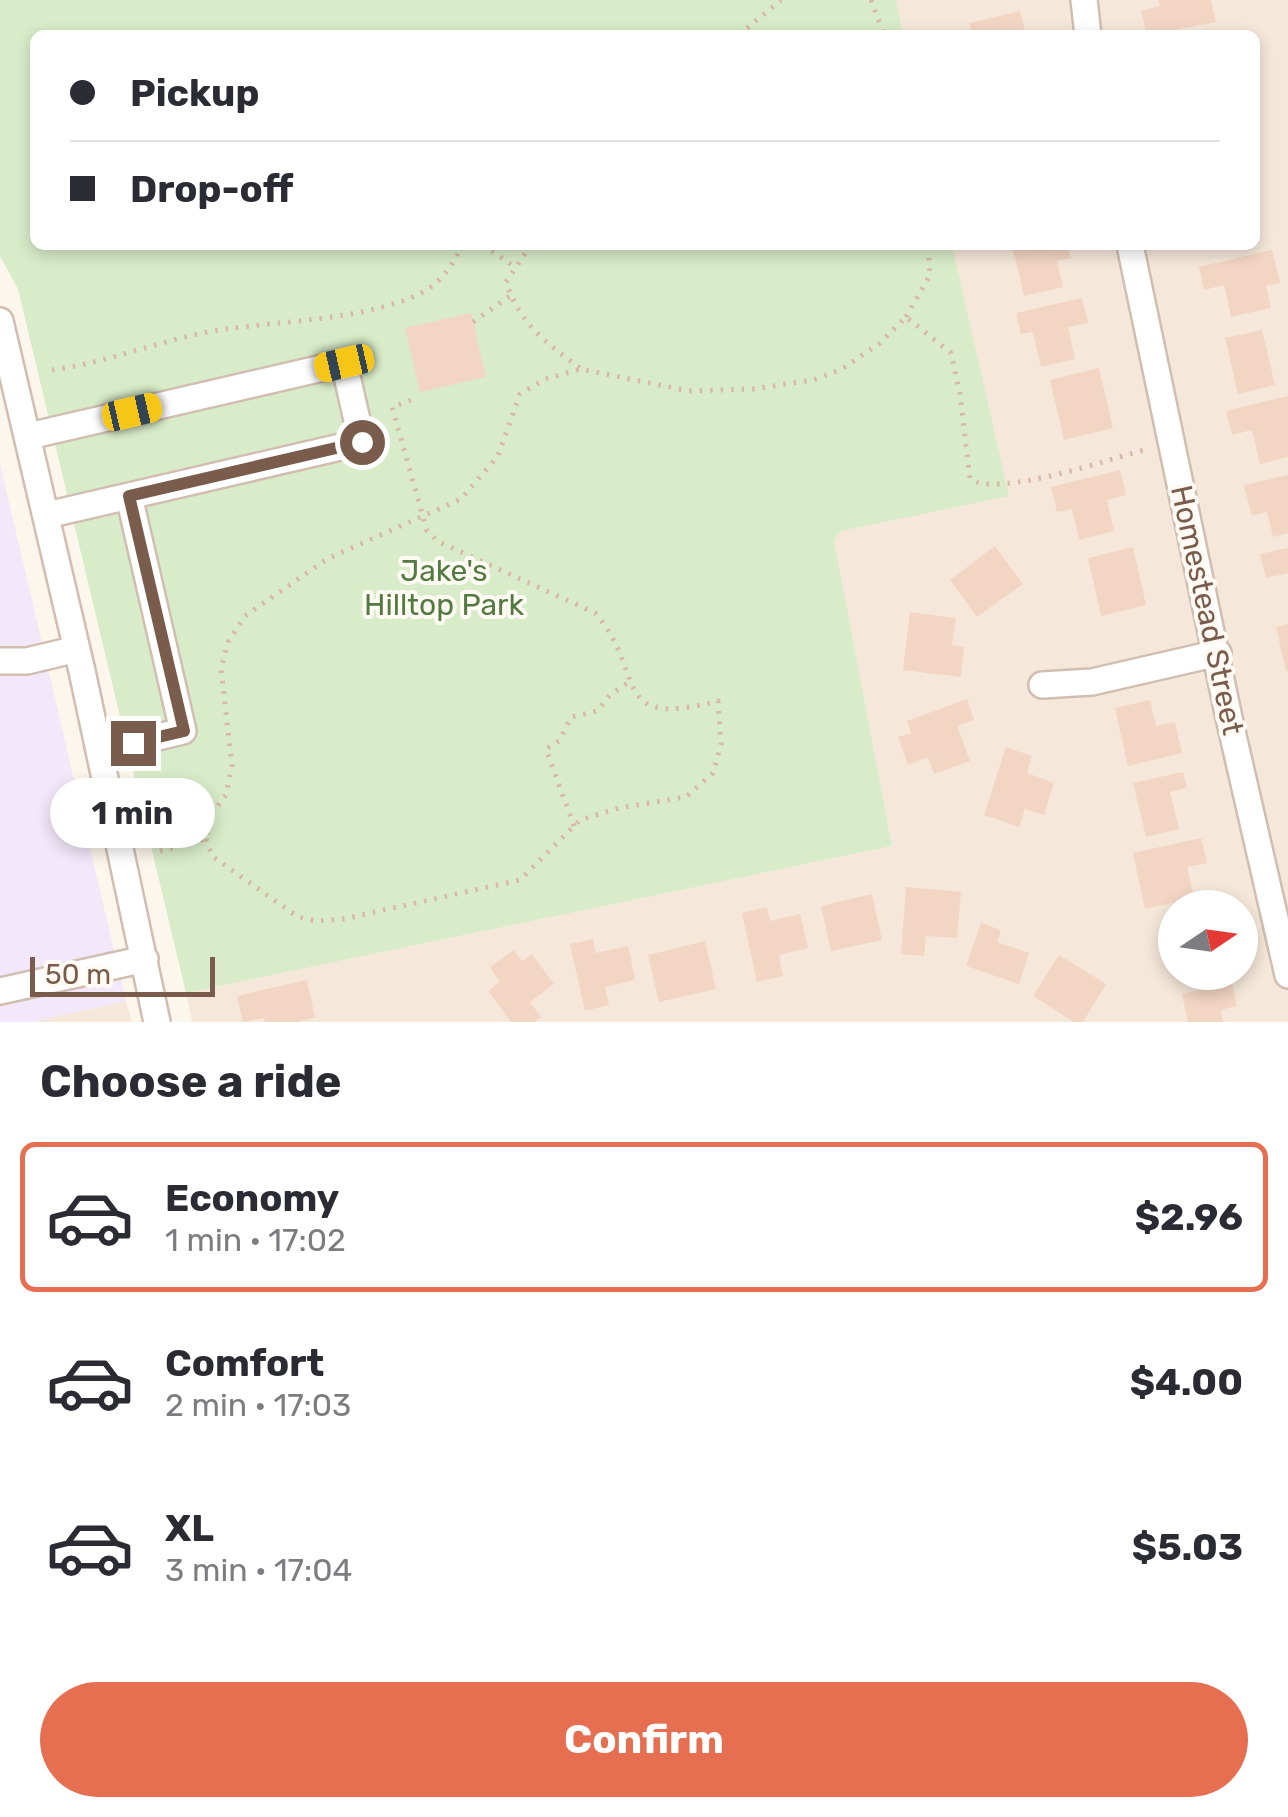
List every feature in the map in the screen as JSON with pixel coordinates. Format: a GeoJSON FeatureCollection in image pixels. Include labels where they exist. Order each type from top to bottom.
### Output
{"type":"FeatureCollection","features":[{"type":"Feature","properties":{"kind":"street"},"geometry":{"type":"LineString","coordinates":[[1084,0],[1087,30]]}},
{"type":"Feature","properties":{"kind":"street","name":"Homestead Street"},"geometry":{"type":"LineString","coordinates":[[1131,250],[1229,718],[1288,975]]}},
{"type":"Feature","properties":{"kind":"street"},"geometry":{"type":"LineString","coordinates":[[0,321],[100,751],[157,1022]]}},
{"type":"Feature","properties":{"kind":"street"},"geometry":{"type":"LineString","coordinates":[[29,436],[344,363],[362,442],[47,515]]}},
{"type":"Feature","properties":{"kind":"street"},"geometry":{"type":"LineString","coordinates":[[100,751],[184,731],[129,496]]}},
{"type":"Feature","properties":{"kind":"street"},"geometry":{"type":"LineString","coordinates":[[0,660],[27,660],[77,649]]}},
{"type":"Feature","properties":{"kind":"street"},"geometry":{"type":"LineString","coordinates":[[1042,685],[1092,682],[1218,653]]}},
{"type":"Feature","properties":{"kind":"street"},"geometry":{"type":"LineString","coordinates":[[0,992],[145,959]]}},
{"type":"Feature","properties":{"kind":"path"},"geometry":{"type":"LineString","coordinates":[[745,30],[780,0]]}},
{"type":"Feature","properties":{"kind":"path"},"geometry":{"type":"LineString","coordinates":[[871,0],[882,30]]}},
{"type":"Feature","properties":{"kind":"path"},"geometry":{"type":"LineString","coordinates":[[52,370],[100,363],[223,329],[287,323],[392,303],[424,292],[454,262],[460,250]]}},
{"type":"Feature","properties":{"kind":"path"},"geometry":{"type":"LineString","coordinates":[[490,250],[515,267]]}},
{"type":"Feature","properties":{"kind":"path"},"geometry":{"type":"LineString","coordinates":[[527,250],[506,282],[525,324],[581,369],[688,391],[784,385],[842,369],[880,344],[906,317],[930,275],[928,250]]}},
{"type":"Feature","properties":{"kind":"path"},"geometry":{"type":"LineString","coordinates":[[473,322],[510,296]]}},
{"type":"Feature","properties":{"kind":"path"},"geometry":{"type":"LineString","coordinates":[[906,317],[951,354],[970,479],[979,485],[1006,484],[1172,443]]}},
{"type":"Feature","properties":{"kind":"path"},"geometry":{"type":"LineString","coordinates":[[417,398],[392,407],[423,518],[427,530],[439,542],[595,613],[610,630],[636,699],[655,710],[688,708],[718,700],[721,744],[712,773],[686,797],[619,808],[580,820],[520,880],[315,921],[298,917],[212,856],[206,839],[212,814],[226,794],[232,765],[221,668],[228,642],[245,616],[327,559],[423,518],[461,498],[498,456],[520,394],[544,380],[581,369]]}},
{"type":"Feature","properties":{"kind":"path"},"geometry":{"type":"LineString","coordinates":[[574,826],[546,749],[560,742],[571,717],[597,711],[610,695],[630,682]]}},
{"type":"Feature","properties":{"kind":"path"},"geometry":{"type":"LineString","coordinates":[[160,852],[206,839]]}},
{"type":"Feature","properties":{"kind":"shaded area"},"geometry":{"type":"Polygon","coordinates":[[[896,0],[1288,0],[1288,1022],[192,1022],[186,993],[892,846],[832,533],[1008,495],[953,250],[1260,250],[1260,30],[903,30],[896,0]]]}},
{"type":"Feature","properties":{"kind":"shaded area"},"geometry":{"type":"Polygon","coordinates":[[[0,464],[126,1001],[32,1022],[0,1022],[0,464]]]}},
{"type":"Feature","properties":{"kind":"shaded area"},"geometry":{"type":"Polygon","coordinates":[[[126,1001],[132,1022],[32,1022],[126,1001]]]}},
{"type":"Feature","properties":{"kind":"green space","name":"Jake's Hilltop Park"},"geometry":{"type":"Polygon","coordinates":[[[0,0],[896,0],[903,30],[30,30],[30,250],[953,250],[1009,496],[841,531],[834,540],[892,846],[186,993],[18,289],[0,256],[0,0]]]}},
{"type":"Feature","properties":{"kind":"building"},"geometry":{"type":"Polygon","coordinates":[[[1158,0],[1211,0],[1216,22],[1174,30],[1146,30],[1141,11],[1160,6],[1158,0]]]}},
{"type":"Feature","properties":{"kind":"building"},"geometry":{"type":"Polygon","coordinates":[[[1020,11],[1025,30],[971,30],[969,23],[1020,11]]]}},
{"type":"Feature","properties":{"kind":"building"},"geometry":{"type":"Polygon","coordinates":[[[1013,250],[1069,250],[1071,258],[1057,261],[1063,287],[1024,296],[1013,250]]]}},
{"type":"Feature","properties":{"kind":"building"},"geometry":{"type":"Polygon","coordinates":[[[1272,250],[1280,283],[1266,286],[1271,308],[1231,317],[1224,285],[1204,290],[1199,267],[1272,250]]]}},
{"type":"Feature","properties":{"kind":"building"},"geometry":{"type":"Polygon","coordinates":[[[1082,298],[1088,323],[1068,327],[1075,359],[1041,367],[1033,332],[1021,334],[1016,313],[1082,298]]]}},
{"type":"Feature","properties":{"kind":"building"},"geometry":{"type":"Polygon","coordinates":[[[471,313],[486,377],[420,392],[405,328],[471,313]]]}},
{"type":"Feature","properties":{"kind":"building"},"geometry":{"type":"Polygon","coordinates":[[[1262,330],[1275,385],[1238,394],[1225,338],[1262,330]]]}},
{"type":"Feature","properties":{"kind":"building"},"geometry":{"type":"Polygon","coordinates":[[[1099,368],[1113,428],[1064,440],[1050,380],[1099,368]]]}},
{"type":"Feature","properties":{"kind":"building"},"geometry":{"type":"Polygon","coordinates":[[[1288,396],[1288,457],[1260,464],[1252,430],[1232,435],[1226,411],[1288,396]]]}},
{"type":"Feature","properties":{"kind":"building"},"geometry":{"type":"Polygon","coordinates":[[[1120,470],[1126,495],[1107,500],[1114,531],[1079,540],[1072,509],[1057,512],[1051,487],[1120,470]]]}},
{"type":"Feature","properties":{"kind":"building"},"geometry":{"type":"Polygon","coordinates":[[[1288,475],[1288,533],[1273,537],[1267,512],[1252,516],[1244,485],[1288,475]]]}},
{"type":"Feature","properties":{"kind":"building"},"geometry":{"type":"Polygon","coordinates":[[[995,546],[1023,584],[977,617],[950,580],[995,546]]]}},
{"type":"Feature","properties":{"kind":"building"},"geometry":{"type":"Polygon","coordinates":[[[1133,547],[1146,605],[1101,616],[1088,558],[1133,547]]]}},
{"type":"Feature","properties":{"kind":"building"},"geometry":{"type":"Polygon","coordinates":[[[1288,548],[1288,573],[1266,578],[1260,554],[1288,548]]]}},
{"type":"Feature","properties":{"kind":"building"},"geometry":{"type":"Polygon","coordinates":[[[910,612],[956,618],[952,645],[964,647],[961,677],[903,670],[910,612]]]}},
{"type":"Feature","properties":{"kind":"building"},"geometry":{"type":"Polygon","coordinates":[[[1288,624],[1288,670],[1286,671],[1276,627],[1288,624]]]}},
{"type":"Feature","properties":{"kind":"building"},"geometry":{"type":"Polygon","coordinates":[[[967,699],[974,720],[957,726],[970,761],[934,774],[928,757],[908,765],[898,737],[911,733],[907,721],[967,699]]]}},
{"type":"Feature","properties":{"kind":"building"},"geometry":{"type":"Polygon","coordinates":[[[1150,700],[1156,726],[1175,722],[1182,753],[1128,766],[1115,708],[1150,700]]]}},
{"type":"Feature","properties":{"kind":"building"},"geometry":{"type":"Polygon","coordinates":[[[1006,747],[1032,756],[1027,773],[1054,783],[1044,815],[1025,809],[1019,827],[984,815],[1006,747]]]}},
{"type":"Feature","properties":{"kind":"building"},"geometry":{"type":"Polygon","coordinates":[[[1183,772],[1187,788],[1170,792],[1179,829],[1146,837],[1133,783],[1183,772]]]}},
{"type":"Feature","properties":{"kind":"building"},"geometry":{"type":"Polygon","coordinates":[[[1201,838],[1207,863],[1187,867],[1192,890],[1158,890],[1158,906],[1145,909],[1133,853],[1201,838]]]}},
{"type":"Feature","properties":{"kind":"building"},"geometry":{"type":"Polygon","coordinates":[[[906,887],[961,892],[957,938],[926,936],[924,956],[901,954],[906,887]]]}},
{"type":"Feature","properties":{"kind":"building"},"geometry":{"type":"Polygon","coordinates":[[[872,894],[882,940],[831,951],[821,906],[872,894]]]}},
{"type":"Feature","properties":{"kind":"building"},"geometry":{"type":"Polygon","coordinates":[[[767,907],[770,921],[800,914],[808,948],[779,955],[783,976],[757,982],[742,913],[767,907]]]}},
{"type":"Feature","properties":{"kind":"building"},"geometry":{"type":"Polygon","coordinates":[[[981,923],[1001,930],[997,942],[1029,953],[1019,984],[966,966],[981,923]]]}},
{"type":"Feature","properties":{"kind":"building"},"geometry":{"type":"Polygon","coordinates":[[[593,939],[596,953],[628,946],[635,980],[605,987],[609,1005],[585,1011],[570,944],[593,939]]]}},
{"type":"Feature","properties":{"kind":"building"},"geometry":{"type":"Polygon","coordinates":[[[705,941],[716,989],[659,1002],[648,955],[705,941]]]}},
{"type":"Feature","properties":{"kind":"building"},"geometry":{"type":"Polygon","coordinates":[[[514,950],[522,961],[532,954],[554,984],[530,1002],[541,1017],[534,1022],[511,1022],[488,991],[500,982],[490,967],[514,950]]]}},
{"type":"Feature","properties":{"kind":"building"},"geometry":{"type":"Polygon","coordinates":[[[1059,955],[1106,984],[1083,1022],[1074,1022],[1033,996],[1059,955]]]}},
{"type":"Feature","properties":{"kind":"building"},"geometry":{"type":"Polygon","coordinates":[[[307,980],[315,1017],[298,1022],[265,1022],[264,1018],[243,1022],[237,996],[307,980]]]}},
{"type":"Feature","properties":{"kind":"building"},"geometry":{"type":"Polygon","coordinates":[[[1234,990],[1237,1006],[1221,1010],[1223,1022],[1188,1022],[1182,994],[1234,990]]]}},
{"type":"Feature","properties":{"kind":"route"},"geometry":{"type":"LineString","coordinates":[[133,743],[184,731],[129,496],[362,442]]}}]}
